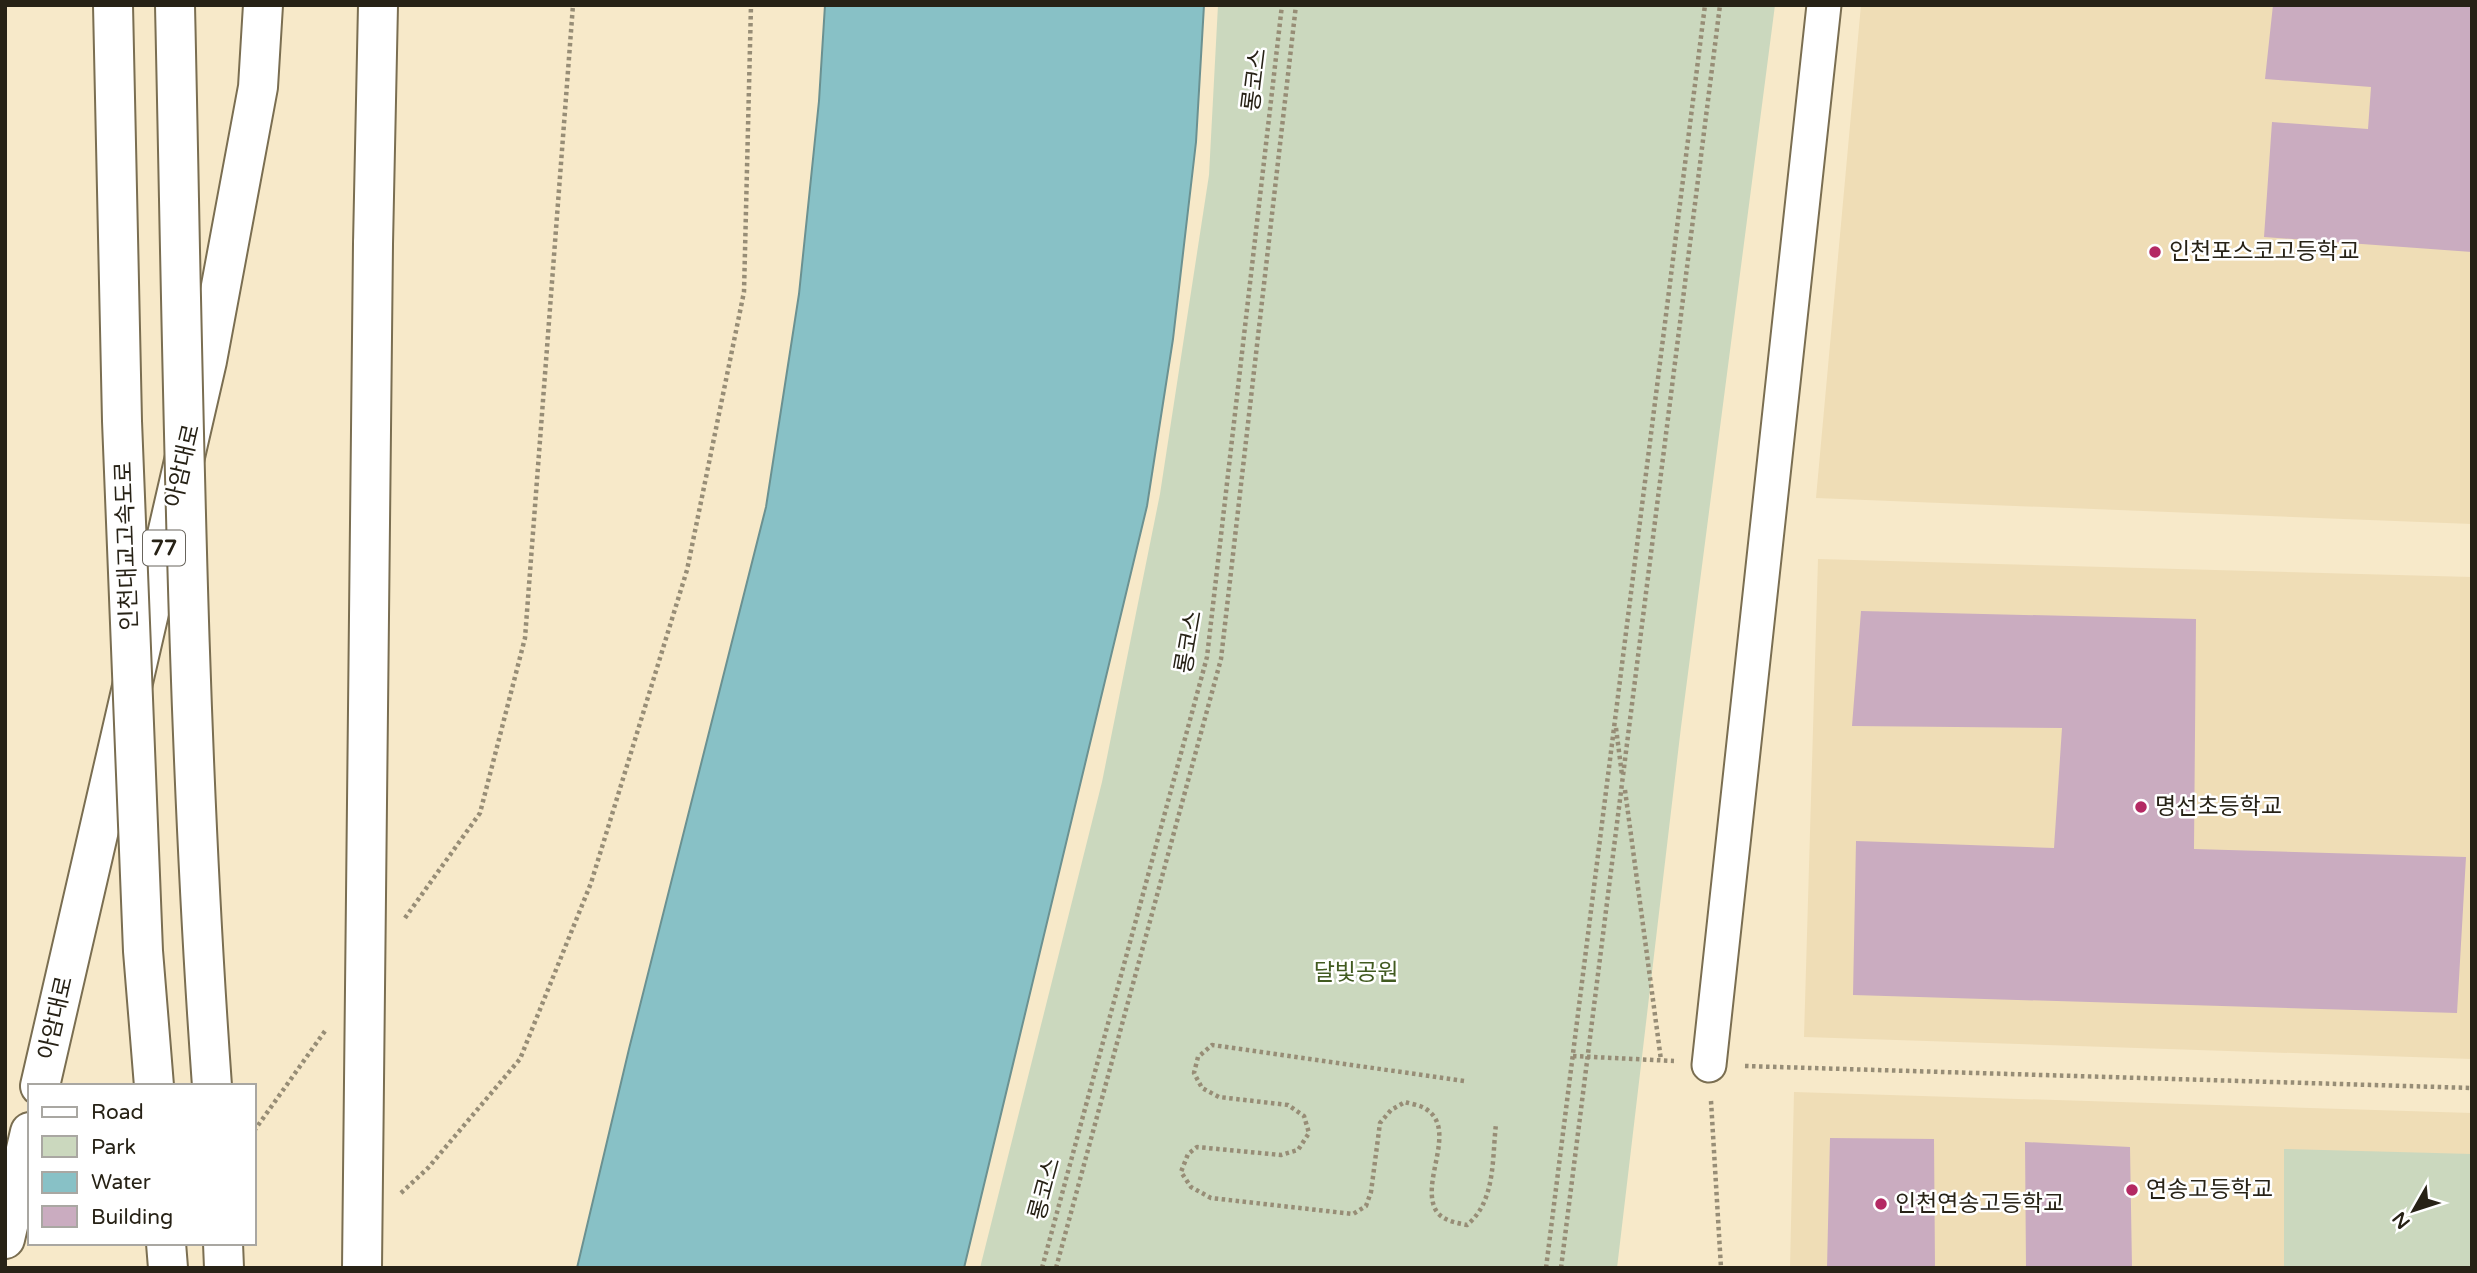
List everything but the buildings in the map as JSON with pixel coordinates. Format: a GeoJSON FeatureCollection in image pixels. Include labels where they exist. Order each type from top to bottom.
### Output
{"type":"FeatureCollection","features":[{"type":"Feature","properties":{"kind":"main road","name":"인천대교고속도로"},"geometry":{"type":"LineString","coordinates":[[113,5],[122,421],[143,951],[154,1084]]}},
{"type":"Feature","properties":{"kind":"main road"},"geometry":{"type":"LineString","coordinates":[[175,5],[189,592],[201,939],[212,1084]]}},
{"type":"Feature","properties":{"kind":"main road","name":"아암대로"},"geometry":{"type":"LineString","coordinates":[[40,1084],[206,361],[258,87],[262,5]]}},
{"type":"Feature","properties":{"kind":"main road"},"geometry":{"type":"LineString","coordinates":[[362,1268],[378,5]]}},
{"type":"Feature","properties":{"kind":"main road"},"geometry":{"type":"LineString","coordinates":[[5,1239],[28,1141]]}},
{"type":"Feature","properties":{"kind":"main road"},"geometry":{"type":"LineString","coordinates":[[166,1245],[168,1268]]}},
{"type":"Feature","properties":{"kind":"main road"},"geometry":{"type":"LineString","coordinates":[[223,1245],[224,1268]]}},
{"type":"Feature","properties":{"kind":"street"},"geometry":{"type":"LineString","coordinates":[[1709,1065],[1824,5]]}},
{"type":"Feature","properties":{"kind":"path"},"geometry":{"type":"LineString","coordinates":[[399,927],[480,813],[525,638],[573,5]]}},
{"type":"Feature","properties":{"kind":"path"},"geometry":{"type":"LineString","coordinates":[[397,1197],[428,1168],[520,1059],[591,883],[683,583],[744,292],[751,5]]}},
{"type":"Feature","properties":{"kind":"path","name":"롱코스"},"geometry":{"type":"LineString","coordinates":[[1042,1268],[1207,657],[1282,5]]}},
{"type":"Feature","properties":{"kind":"path"},"geometry":{"type":"LineString","coordinates":[[1056,1268],[1221,659],[1296,5]]}},
{"type":"Feature","properties":{"kind":"path"},"geometry":{"type":"LineString","coordinates":[[1546,1268],[1705,5]]}},
{"type":"Feature","properties":{"kind":"path"},"geometry":{"type":"LineString","coordinates":[[1561,1268],[1720,5]]}},
{"type":"Feature","properties":{"kind":"path"},"geometry":{"type":"LineString","coordinates":[[1615,722],[1661,1060]]}},
{"type":"Feature","properties":{"kind":"path"},"geometry":{"type":"LineString","coordinates":[[256,1128],[326,1029]]}},
{"type":"Feature","properties":{"kind":"path"},"geometry":{"type":"LineString","coordinates":[[1464,1081],[1212,1045],[1198,1058],[1194,1073],[1202,1088],[1219,1097],[1288,1105],[1304,1116],[1309,1133],[1298,1150],[1281,1155],[1197,1147],[1188,1154],[1181,1172],[1191,1187],[1210,1198],[1353,1214],[1366,1206],[1371,1192],[1380,1123],[1391,1110],[1405,1102],[1425,1108],[1438,1121],[1439,1138],[1432,1196],[1438,1213],[1451,1222],[1467,1225],[1477,1216],[1487,1199],[1496,1124]]}},
{"type":"Feature","properties":{"kind":"path"},"geometry":{"type":"LineString","coordinates":[[1573,1056],[1709,1065],[2472,1088]]}},
{"type":"Feature","properties":{"kind":"path"},"geometry":{"type":"LineString","coordinates":[[1709,1065],[1721,1268]]}},
{"type":"Feature","properties":{"kind":"shaded area","name":"인천포스코고등학교"},"geometry":{"type":"Polygon","coordinates":[[[1861,5],[2472,5],[2472,524],[1816,498],[1861,5]]]}},
{"type":"Feature","properties":{"kind":"shaded area","name":"명선초등학교"},"geometry":{"type":"Polygon","coordinates":[[[1818,559],[2472,577],[2472,1059],[1804,1037],[1818,559]]]}},
{"type":"Feature","properties":{"kind":"shaded area","name":"연송고등학교"},"geometry":{"type":"Polygon","coordinates":[[[1794,1092],[2472,1113],[2472,1268],[1790,1268],[1794,1092]]]}},
{"type":"Feature","properties":{"kind":"green space","name":"달빛공원"},"geometry":{"type":"Polygon","coordinates":[[[1218,5],[1775,5],[1681,727],[1617,1268],[980,1268],[1102,782],[1160,494],[1209,175],[1218,5]]]}},
{"type":"Feature","properties":{"kind":"green space"},"geometry":{"type":"Polygon","coordinates":[[[2284,1149],[2472,1154],[2472,1268],[2284,1268],[2284,1149]]]}},
{"type":"Feature","properties":{"kind":"water"},"geometry":{"type":"Polygon","coordinates":[[[825,5],[1204,5],[1196,142],[1173,339],[1147,506],[964,1268],[577,1268],[629,1049],[766,507],[799,294],[819,101],[825,5]]]}},
{"type":"Feature","properties":{"kind":"place","name":"인천포스코고등학교"},"geometry":{"type":"Point","coordinates":[2155,252]}},
{"type":"Feature","properties":{"kind":"place","name":"명선초등학교"},"geometry":{"type":"Point","coordinates":[2141,807]}},
{"type":"Feature","properties":{"kind":"place","name":"연송고등학교"},"geometry":{"type":"Point","coordinates":[2132,1190]}},
{"type":"Feature","properties":{"kind":"place","name":"인천연송고등학교"},"geometry":{"type":"Point","coordinates":[1881,1204]}}]}
